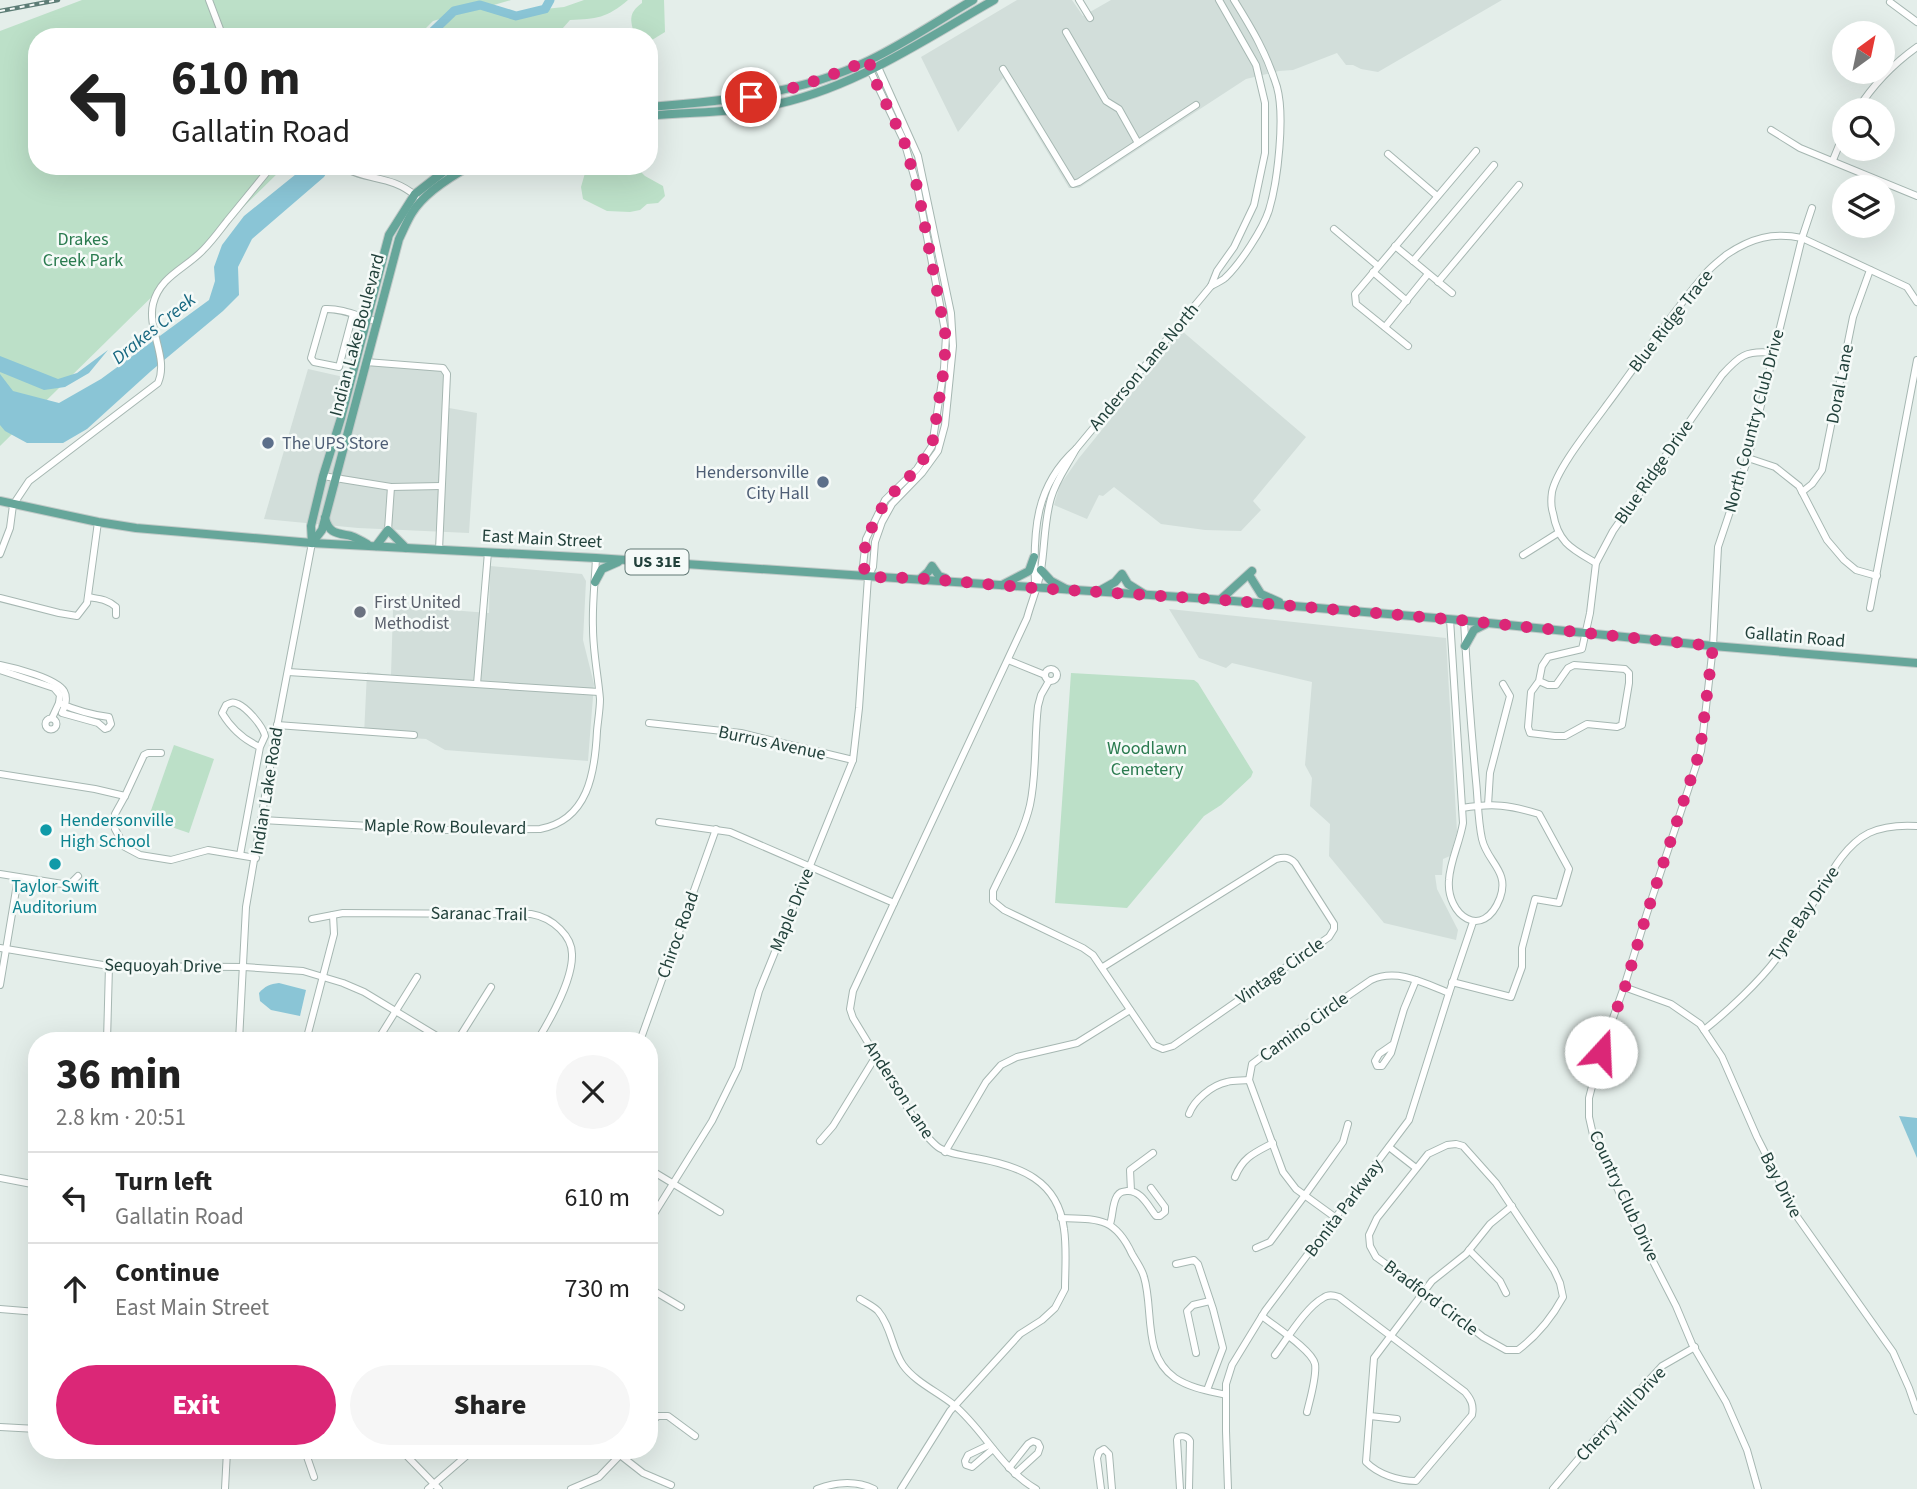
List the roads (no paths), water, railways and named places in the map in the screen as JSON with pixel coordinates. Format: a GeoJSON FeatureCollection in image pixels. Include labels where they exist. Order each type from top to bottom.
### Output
{"type":"FeatureCollection","features":[{"type":"Feature","properties":{"kind":"main road"},"geometry":{"type":"LineString","coordinates":[[658,115],[767,106],[814,93],[873,66],[994,0]]}},
{"type":"Feature","properties":{"kind":"main road"},"geometry":{"type":"LineString","coordinates":[[658,106],[769,94],[873,66],[969,1]]}},
{"type":"Feature","properties":{"kind":"main road","name":"Indian Lake Boulevard"},"geometry":{"type":"LineString","coordinates":[[312,543],[311,526],[323,476],[399,239],[418,198],[442,175]]}},
{"type":"Feature","properties":{"kind":"main road","name":"Indian Lake Boulevard"},"geometry":{"type":"LineString","coordinates":[[418,198],[456,175]]}},
{"type":"Feature","properties":{"kind":"main road","name":"Indian Lake Boulevard"},"geometry":{"type":"LineString","coordinates":[[312,543],[322,530],[366,362],[372,320]]}},
{"type":"Feature","properties":{"kind":"main road"},"geometry":{"type":"LineString","coordinates":[[341,418],[351,420]]}},
{"type":"Feature","properties":{"kind":"main road","name":"East Main Street"},"geometry":{"type":"LineString","coordinates":[[0,501],[136,528],[312,543],[596,558],[1210,599]]}},
{"type":"Feature","properties":{"kind":"main road"},"geometry":{"type":"LineString","coordinates":[[325,518],[327,526],[337,535],[355,538],[373,546],[388,530],[406,548]]}},
{"type":"Feature","properties":{"kind":"main road"},"geometry":{"type":"LineString","coordinates":[[1002,586],[1029,571],[1034,556]]}},
{"type":"Feature","properties":{"kind":"main road"},"geometry":{"type":"LineString","coordinates":[[595,582],[602,569],[623,560]]}},
{"type":"Feature","properties":{"kind":"main road"},"geometry":{"type":"LineString","coordinates":[[920,579],[932,566],[939,576],[951,581]]}},
{"type":"Feature","properties":{"kind":"main road"},"geometry":{"type":"LineString","coordinates":[[1041,569],[1051,581],[1069,590]]}},
{"type":"Feature","properties":{"kind":"main road"},"geometry":{"type":"LineString","coordinates":[[1097,592],[1115,582],[1122,573],[1128,584],[1147,595]]}},
{"type":"Feature","properties":{"kind":"main road"},"geometry":{"type":"LineString","coordinates":[[1220,600],[1251,575],[1261,593],[1285,605]]}},
{"type":"Feature","properties":{"kind":"main road","name":"Gallatin Road"},"geometry":{"type":"LineString","coordinates":[[1210,599],[1917,663]]}},
{"type":"Feature","properties":{"kind":"main road"},"geometry":{"type":"LineString","coordinates":[[1465,646],[1474,630],[1488,623]]}},
{"type":"Feature","properties":{"kind":"street"},"geometry":{"type":"LineString","coordinates":[[209,0],[220,28]]}},
{"type":"Feature","properties":{"kind":"street"},"geometry":{"type":"LineString","coordinates":[[1079,0],[1090,18]]}},
{"type":"Feature","properties":{"kind":"street","name":"Anderson Lane North"},"geometry":{"type":"LineString","coordinates":[[1035,588],[1034,536],[1039,509],[1049,482],[1065,459],[1211,286],[1254,205],[1265,153],[1265,103],[1256,65],[1219,0]]}},
{"type":"Feature","properties":{"kind":"street","name":"Anderson Lane North"},"geometry":{"type":"LineString","coordinates":[[1211,286],[1224,280],[1247,251],[1269,212],[1280,153],[1279,101],[1269,61],[1234,0]]}},
{"type":"Feature","properties":{"kind":"street"},"geometry":{"type":"LineString","coordinates":[[969,1],[976,10]]}},
{"type":"Feature","properties":{"kind":"street"},"geometry":{"type":"LineString","coordinates":[[1890,2],[1917,22]]}},
{"type":"Feature","properties":{"kind":"street"},"geometry":{"type":"LineString","coordinates":[[1066,32],[1106,101],[1119,109],[1138,143]]}},
{"type":"Feature","properties":{"kind":"street"},"geometry":{"type":"LineString","coordinates":[[1866,98],[1902,57],[1917,47]]}},
{"type":"Feature","properties":{"kind":"street","name":"Maple Drive"},"geometry":{"type":"LineString","coordinates":[[658,1208],[712,1121],[738,1068],[759,991],[853,760],[868,577],[863,566],[866,539],[888,502],[920,471],[932,446],[944,401],[950,337],[921,190],[908,140],[873,66]]}},
{"type":"Feature","properties":{"kind":"street"},"geometry":{"type":"LineString","coordinates":[[1003,69],[1073,184],[1196,105]]}},
{"type":"Feature","properties":{"kind":"street"},"geometry":{"type":"LineString","coordinates":[[1771,130],[1800,148],[1832,160]]}},
{"type":"Feature","properties":{"kind":"street"},"geometry":{"type":"LineString","coordinates":[[1408,346],[1356,304],[1355,294],[1476,150]]}},
{"type":"Feature","properties":{"kind":"street"},"geometry":{"type":"LineString","coordinates":[[1388,154],[1437,196]]}},
{"type":"Feature","properties":{"kind":"street"},"geometry":{"type":"LineString","coordinates":[[1835,161],[1917,196]]}},
{"type":"Feature","properties":{"kind":"street"},"geometry":{"type":"LineString","coordinates":[[1413,261],[1494,165]]}},
{"type":"Feature","properties":{"kind":"street"},"geometry":{"type":"LineString","coordinates":[[0,554],[10,528],[13,505],[29,481],[158,383],[162,365],[152,319],[158,289],[170,276],[204,250],[265,175]]}},
{"type":"Feature","properties":{"kind":"street"},"geometry":{"type":"LineString","coordinates":[[360,175],[396,183],[418,198]]}},
{"type":"Feature","properties":{"kind":"street"},"geometry":{"type":"LineString","coordinates":[[1438,282],[1519,185]]}},
{"type":"Feature","properties":{"kind":"street","name":"North Country Club Drive"},"geometry":{"type":"LineString","coordinates":[[1713,646],[1718,547],[1748,458],[1802,238],[1812,208]]}},
{"type":"Feature","properties":{"kind":"street"},"geometry":{"type":"LineString","coordinates":[[1335,229],[1406,301]]}},
{"type":"Feature","properties":{"kind":"street","name":"Blue Ridge Trace"},"geometry":{"type":"LineString","coordinates":[[1558,533],[1552,509],[1552,493],[1572,453],[1707,273],[1728,254],[1771,235],[1802,238],[1907,287],[1917,302]]}},
{"type":"Feature","properties":{"kind":"street"},"geometry":{"type":"LineString","coordinates":[[1395,246],[1452,293]]}},
{"type":"Feature","properties":{"kind":"street","name":"Doral Lane"},"geometry":{"type":"LineString","coordinates":[[1802,492],[1822,471],[1853,317],[1870,270]]}},
{"type":"Feature","properties":{"kind":"street"},"geometry":{"type":"LineString","coordinates":[[1385,327],[1428,274]]}},
{"type":"Feature","properties":{"kind":"street"},"geometry":{"type":"LineString","coordinates":[[353,314],[339,367],[314,362],[311,358],[325,309],[332,309],[353,314],[372,320]]}},
{"type":"Feature","properties":{"kind":"street","name":"Blue Ridge Drive"},"geometry":{"type":"LineString","coordinates":[[1586,633],[1596,563],[1613,531],[1722,375],[1745,354],[1760,351],[1773,353]]}},
{"type":"Feature","properties":{"kind":"street"},"geometry":{"type":"LineString","coordinates":[[1870,608],[1917,360]]}},
{"type":"Feature","properties":{"kind":"street"},"geometry":{"type":"LineString","coordinates":[[366,362],[443,368],[447,374],[439,550]]}},
{"type":"Feature","properties":{"kind":"street","name":"Anderson Lane North"},"geometry":{"type":"LineString","coordinates":[[1035,588],[1041,569],[1051,497],[1059,476],[1068,466],[1076,449]]}},
{"type":"Feature","properties":{"kind":"street"},"geometry":{"type":"LineString","coordinates":[[1748,458],[1775,467],[1799,486],[1827,540],[1843,560],[1856,570],[1877,576]]}},
{"type":"Feature","properties":{"kind":"street"},"geometry":{"type":"LineString","coordinates":[[323,476],[391,487],[441,486]]}},
{"type":"Feature","properties":{"kind":"street"},"geometry":{"type":"LineString","coordinates":[[388,530],[391,487]]}},
{"type":"Feature","properties":{"kind":"street"},"geometry":{"type":"LineString","coordinates":[[0,598],[77,615],[87,603],[98,522]]}},
{"type":"Feature","properties":{"kind":"street"},"geometry":{"type":"LineString","coordinates":[[1523,555],[1558,533],[1570,548],[1596,563]]}},
{"type":"Feature","properties":{"kind":"street","name":"Indian Lake Road"},"geometry":{"type":"LineString","coordinates":[[240,1032],[246,906],[312,543]]}},
{"type":"Feature","properties":{"kind":"street"},"geometry":{"type":"LineString","coordinates":[[477,684],[488,552]]}},
{"type":"Feature","properties":{"kind":"street","name":"Maple Row Boulevard"},"geometry":{"type":"LineString","coordinates":[[262,820],[442,830],[520,830],[552,827],[563,821],[575,811],[588,789],[597,744],[599,692],[592,626],[596,558]]}},
{"type":"Feature","properties":{"kind":"street","name":"Anderson Lane"},"geometry":{"type":"LineString","coordinates":[[901,1489],[954,1405],[1020,1334],[1055,1308],[1065,1289],[1065,1229],[1057,1201],[1041,1182],[1021,1171],[995,1162],[945,1152],[935,1146],[918,1125],[850,1009],[853,991],[1027,618],[1035,588]]}},
{"type":"Feature","properties":{"kind":"street"},"geometry":{"type":"LineString","coordinates":[[88,597],[111,603],[116,607],[116,615]]}},
{"type":"Feature","properties":{"kind":"street"},"geometry":{"type":"LineString","coordinates":[[1450,619],[1463,823],[1461,840],[1448,881],[1451,899],[1458,911],[1474,922]]}},
{"type":"Feature","properties":{"kind":"street","name":"Bonita Parkway"},"geometry":{"type":"LineString","coordinates":[[1228,1489],[1226,1384],[1232,1365],[1262,1316],[1409,1120],[1452,982],[1474,922],[1483,921],[1500,897],[1503,879],[1482,842],[1464,621]]}},
{"type":"Feature","properties":{"kind":"street"},"geometry":{"type":"LineString","coordinates":[[1539,681],[1556,685],[1568,668],[1574,665],[1625,669],[1629,673],[1629,683],[1622,725],[1617,727],[1587,724],[1565,736],[1530,733],[1528,727],[1531,692],[1539,681],[1542,666],[1548,657],[1582,649],[1586,633]]}},
{"type":"Feature","properties":{"kind":"street","name":"Country Club Drive"},"geometry":{"type":"LineString","coordinates":[[1713,646],[1700,751],[1625,987],[1601,1052],[1589,1098],[1589,1117],[1594,1139],[1695,1347],[1726,1402],[1747,1450],[1758,1489]]}},
{"type":"Feature","properties":{"kind":"street","name":"Vintage Circle"},"geometry":{"type":"LineString","coordinates":[[1008,660],[1047,678],[1038,706],[1028,813],[992,897],[1004,910],[1083,948],[1098,959],[1103,967],[1130,1010],[1154,1045],[1163,1049],[1173,1046],[1329,937],[1334,929],[1333,920],[1295,863],[1291,859],[1276,859],[1103,967]]}},
{"type":"Feature","properties":{"kind":"street"},"geometry":{"type":"LineString","coordinates":[[0,665],[55,683],[64,690],[66,698],[54,720]]}},
{"type":"Feature","properties":{"kind":"street"},"geometry":{"type":"LineString","coordinates":[[0,670],[14,671]]}},
{"type":"Feature","properties":{"kind":"street"},"geometry":{"type":"LineString","coordinates":[[288,672],[599,692]]}},
{"type":"Feature","properties":{"kind":"street"},"geometry":{"type":"LineString","coordinates":[[1488,805],[1490,773],[1510,696],[1503,684]]}},
{"type":"Feature","properties":{"kind":"street"},"geometry":{"type":"LineString","coordinates":[[240,855],[260,747],[265,736],[263,727],[239,704],[226,705],[222,713],[226,719],[249,742],[260,747]]}},
{"type":"Feature","properties":{"kind":"street"},"geometry":{"type":"LineString","coordinates":[[61,708],[109,717],[111,724],[104,729],[98,723],[61,708]]}},
{"type":"Feature","properties":{"kind":"street","name":"Burrus Avenue"},"geometry":{"type":"LineString","coordinates":[[649,723],[741,733],[853,760]]}},
{"type":"Feature","properties":{"kind":"street"},"geometry":{"type":"LineString","coordinates":[[277,725],[414,735]]}},
{"type":"Feature","properties":{"kind":"street"},"geometry":{"type":"LineString","coordinates":[[161,753],[144,755],[115,814],[116,829],[125,847],[133,853],[171,860],[208,850],[256,858]]}},
{"type":"Feature","properties":{"kind":"street"},"geometry":{"type":"LineString","coordinates":[[0,774],[125,796]]}},
{"type":"Feature","properties":{"kind":"street"},"geometry":{"type":"LineString","coordinates":[[253,783],[268,784]]}},
{"type":"Feature","properties":{"kind":"street"},"geometry":{"type":"LineString","coordinates":[[1452,982],[1513,996],[1522,967],[1522,948],[1535,899],[1559,903],[1569,869],[1539,814],[1509,805],[1462,808]]}},
{"type":"Feature","properties":{"kind":"street"},"geometry":{"type":"LineString","coordinates":[[659,822],[730,832],[894,903]]}},
{"type":"Feature","properties":{"kind":"street","name":"Tyne Bay Drive"},"geometry":{"type":"LineString","coordinates":[[1704,1030],[1726,1012],[1775,960],[1853,844],[1882,828],[1917,826]]}},
{"type":"Feature","properties":{"kind":"street","name":"Chiroc Road"},"geometry":{"type":"LineString","coordinates":[[643,1032],[716,829]]}},
{"type":"Feature","properties":{"kind":"street"},"geometry":{"type":"LineString","coordinates":[[0,874],[69,885],[79,876]]}},
{"type":"Feature","properties":{"kind":"street"},"geometry":{"type":"LineString","coordinates":[[0,985],[3,949],[18,877]]}},
{"type":"Feature","properties":{"kind":"street","name":"Saranac Trail"},"geometry":{"type":"LineString","coordinates":[[312,919],[343,913],[543,916],[566,936],[573,955],[557,1004],[542,1032]]}},
{"type":"Feature","properties":{"kind":"street"},"geometry":{"type":"LineString","coordinates":[[309,1032],[334,934],[332,915]]}},
{"type":"Feature","properties":{"kind":"street","name":"Sequoyah Drive"},"geometry":{"type":"LineString","coordinates":[[3,949],[109,966],[244,967],[303,971],[364,992],[431,1032]]}},
{"type":"Feature","properties":{"kind":"street"},"geometry":{"type":"LineString","coordinates":[[107,1032],[109,966]]}},
{"type":"Feature","properties":{"kind":"street","name":"Camino Circle"},"geometry":{"type":"LineString","coordinates":[[1336,1218],[1296,1189],[1283,1172],[1249,1080],[1252,1064],[1295,1031],[1380,975],[1416,980],[1449,993]]}},
{"type":"Feature","properties":{"kind":"street"},"geometry":{"type":"LineString","coordinates":[[383,1032],[417,977]]}},
{"type":"Feature","properties":{"kind":"street"},"geometry":{"type":"LineString","coordinates":[[1392,1045],[1416,980]]}},
{"type":"Feature","properties":{"kind":"street"},"geometry":{"type":"LineString","coordinates":[[463,1032],[491,987]]}},
{"type":"Feature","properties":{"kind":"street","name":"Bay Drive"},"geometry":{"type":"LineString","coordinates":[[1625,987],[1671,1004],[1700,1024],[1722,1057],[1757,1137],[1798,1219],[1893,1352],[1917,1411]]}},
{"type":"Feature","properties":{"kind":"street"},"geometry":{"type":"LineString","coordinates":[[945,1152],[989,1077],[1001,1065],[1017,1057],[1077,1043],[1130,1010]]}},
{"type":"Feature","properties":{"kind":"street"},"geometry":{"type":"LineString","coordinates":[[820,1140],[833,1126],[876,1056]]}},
{"type":"Feature","properties":{"kind":"street"},"geometry":{"type":"LineString","coordinates":[[1189,1114],[1192,1107],[1212,1088],[1227,1082],[1249,1080]]}},
{"type":"Feature","properties":{"kind":"street"},"geometry":{"type":"LineString","coordinates":[[1256,1248],[1270,1242],[1343,1142],[1348,1125]]}},
{"type":"Feature","properties":{"kind":"street"},"geometry":{"type":"LineString","coordinates":[[1235,1177],[1249,1156],[1273,1143]]}},
{"type":"Feature","properties":{"kind":"street","name":"Bradford Circle"},"geometry":{"type":"LineString","coordinates":[[1447,1145],[1463,1146],[1496,1183],[1512,1206],[1554,1270],[1563,1297],[1545,1326],[1518,1350],[1506,1350],[1483,1337],[1376,1257],[1370,1246],[1369,1236],[1377,1218],[1428,1154],[1447,1145]]}},
{"type":"Feature","properties":{"kind":"street"},"geometry":{"type":"LineString","coordinates":[[1389,1147],[1416,1168]]}},
{"type":"Feature","properties":{"kind":"street"},"geometry":{"type":"LineString","coordinates":[[1131,1191],[1130,1170],[1153,1153]]}},
{"type":"Feature","properties":{"kind":"street"},"geometry":{"type":"LineString","coordinates":[[658,1175],[720,1212]]}},
{"type":"Feature","properties":{"kind":"street"},"geometry":{"type":"LineString","coordinates":[[0,1178],[28,1183]]}},
{"type":"Feature","properties":{"kind":"street"},"geometry":{"type":"LineString","coordinates":[[1110,1224],[1118,1194],[1122,1191],[1141,1195],[1156,1216],[1165,1213],[1165,1207],[1151,1188]]}},
{"type":"Feature","properties":{"kind":"street"},"geometry":{"type":"LineString","coordinates":[[1275,1355],[1307,1312],[1323,1297],[1332,1295],[1339,1297],[1391,1335],[1465,1392],[1474,1408],[1472,1415],[1416,1481],[1405,1481],[1374,1470],[1366,1461],[1374,1358],[1391,1335],[1425,1292],[1432,1281],[1450,1269],[1490,1224],[1512,1206]]}},
{"type":"Feature","properties":{"kind":"street"},"geometry":{"type":"LineString","coordinates":[[1061,1218],[1100,1221],[1118,1230],[1125,1238],[1144,1276],[1150,1332],[1159,1360],[1173,1376],[1185,1383],[1226,1395]]}},
{"type":"Feature","properties":{"kind":"street"},"geometry":{"type":"LineString","coordinates":[[1469,1250],[1500,1282],[1506,1293]]}},
{"type":"Feature","properties":{"kind":"street"},"geometry":{"type":"LineString","coordinates":[[1176,1264],[1194,1259],[1196,1261],[1223,1348],[1207,1390]]}},
{"type":"Feature","properties":{"kind":"street"},"geometry":{"type":"LineString","coordinates":[[658,1293],[681,1307]]}},
{"type":"Feature","properties":{"kind":"street"},"geometry":{"type":"LineString","coordinates":[[860,1299],[878,1312],[903,1365],[911,1374],[954,1405],[1012,1471],[1036,1489]]}},
{"type":"Feature","properties":{"kind":"street"},"geometry":{"type":"LineString","coordinates":[[1196,1353],[1186,1311],[1210,1301]]}},
{"type":"Feature","properties":{"kind":"street"},"geometry":{"type":"LineString","coordinates":[[0,1309],[28,1311]]}},
{"type":"Feature","properties":{"kind":"street"},"geometry":{"type":"LineString","coordinates":[[1262,1316],[1314,1359],[1316,1367],[1307,1412]]}},
{"type":"Feature","properties":{"kind":"street","name":"Cherry Hill Drive"},"geometry":{"type":"LineString","coordinates":[[1553,1489],[1662,1366],[1695,1347]]}},
{"type":"Feature","properties":{"kind":"street"},"geometry":{"type":"LineString","coordinates":[[658,1416],[668,1416],[695,1436]]}},
{"type":"Feature","properties":{"kind":"street"},"geometry":{"type":"LineString","coordinates":[[1370,1416],[1397,1419]]}},
{"type":"Feature","properties":{"kind":"street"},"geometry":{"type":"LineString","coordinates":[[0,1427],[28,1429]]}},
{"type":"Feature","properties":{"kind":"street"},"geometry":{"type":"LineString","coordinates":[[1180,1489],[1177,1440],[1182,1436],[1191,1441],[1189,1489]]}},
{"type":"Feature","properties":{"kind":"street"},"geometry":{"type":"LineString","coordinates":[[1033,1441],[1038,1443],[1041,1447],[1038,1453],[1012,1471],[1028,1444],[1033,1441]]}},
{"type":"Feature","properties":{"kind":"street"},"geometry":{"type":"LineString","coordinates":[[1101,1489],[1097,1458],[1099,1452],[1104,1449],[1109,1454],[1112,1489]]}},
{"type":"Feature","properties":{"kind":"street"},"geometry":{"type":"LineString","coordinates":[[225,1489],[227,1459]]}},
{"type":"Feature","properties":{"kind":"street"},"geometry":{"type":"LineString","coordinates":[[308,1459],[314,1477]]}},
{"type":"Feature","properties":{"kind":"street"},"geometry":{"type":"LineString","coordinates":[[409,1459],[434,1487],[464,1459]]}},
{"type":"Feature","properties":{"kind":"street"},"geometry":{"type":"LineString","coordinates":[[571,1489],[599,1477],[616,1459]]}},
{"type":"Feature","properties":{"kind":"street"},"geometry":{"type":"LineString","coordinates":[[628,1459],[643,1473],[671,1485]]}},
{"type":"Feature","properties":{"kind":"street"},"geometry":{"type":"LineString","coordinates":[[817,1489],[840,1482],[874,1489]]}},
{"type":"Feature","properties":{"kind":"water"},"geometry":{"type":"Polygon","coordinates":[[[295,175],[325,175],[252,239],[238,267],[239,295],[87,429],[63,443],[27,443],[5,431],[0,425],[0,374],[13,391],[59,403],[101,379],[209,300],[215,281],[214,267],[222,245],[244,216],[295,175]]]}},
{"type":"Feature","properties":{"kind":"water"},"geometry":{"type":"Polygon","coordinates":[[[108,350],[89,373],[65,387],[44,390],[0,372],[0,356],[58,379],[77,373],[108,350]]]}},
{"type":"Feature","properties":{"kind":"water"},"geometry":{"type":"Polygon","coordinates":[[[279,983],[306,990],[300,1016],[271,1010],[260,1001],[261,991],[279,983]]]}},
{"type":"Feature","properties":{"kind":"water"},"geometry":{"type":"Polygon","coordinates":[[[1899,1116],[1917,1118],[1917,1158],[1899,1116]]]}},
{"type":"Feature","properties":{"kind":"waterway","name":"Drakes Creek"},"geometry":{"type":"LineString","coordinates":[[436,28],[454,11],[480,5],[516,16],[545,9],[550,0]]}},
{"type":"Feature","properties":{"kind":"railway"},"geometry":{"type":"LineString","coordinates":[[0,11],[58,0]]}},
{"type":"Feature","properties":{"kind":"place","name":"The UPS Store"},"geometry":{"type":"Point","coordinates":[268,443]}},
{"type":"Feature","properties":{"kind":"place","name":"Hendersonville City Hall"},"geometry":{"type":"Point","coordinates":[823,482]}},
{"type":"Feature","properties":{"kind":"place","name":"First United Methodist"},"geometry":{"type":"Point","coordinates":[360,612]}},
{"type":"Feature","properties":{"kind":"place","name":"Hendersonville High School"},"geometry":{"type":"Point","coordinates":[46,830]}},
{"type":"Feature","properties":{"kind":"place","name":"Taylor Swift Auditorium"},"geometry":{"type":"Point","coordinates":[55,864]}},
{"type":"Feature","properties":{"kind":"park label","name":"Drakes Creek Park"},"geometry":{"type":"Point","coordinates":[83,249]}},
{"type":"Feature","properties":{"kind":"park label","name":"Woodlawn Cemetery"},"geometry":{"type":"Point","coordinates":[1147,758]}}]}
